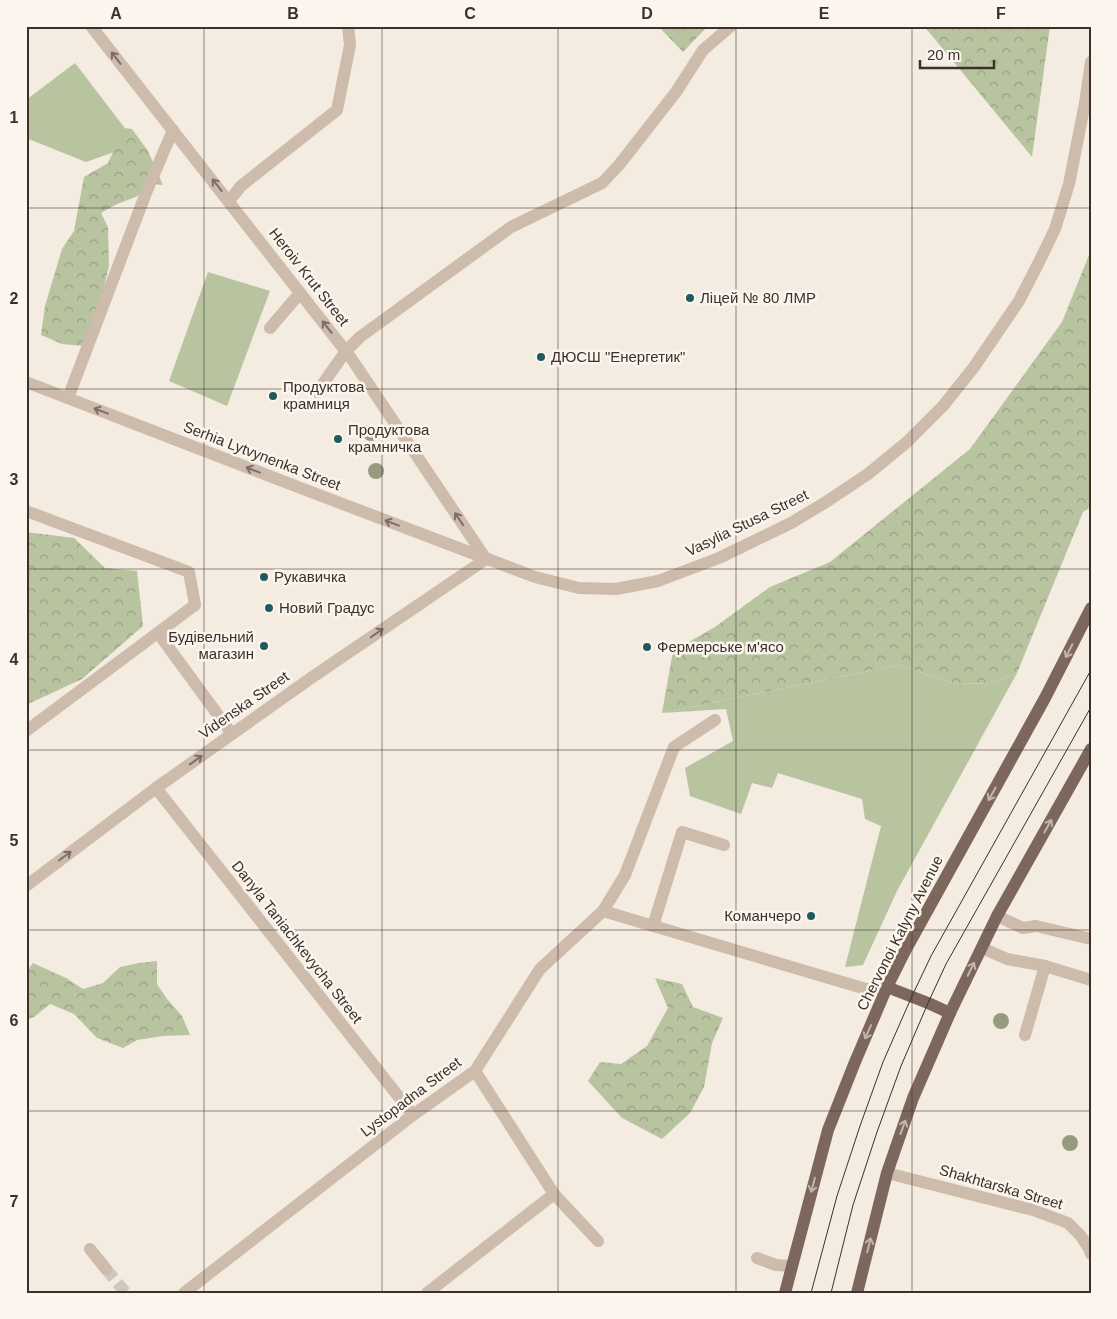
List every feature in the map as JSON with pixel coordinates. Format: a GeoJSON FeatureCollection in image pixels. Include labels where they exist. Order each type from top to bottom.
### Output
{"type":"FeatureCollection","features":[{"type":"Feature","properties":{"kind":"main road","name":"Chervonoi Kalyny Avenue"},"geometry":{"type":"LineString","coordinates":[[785,1293],[828,1130],[854,1062],[887,987],[1045,698],[1091,608]]}},
{"type":"Feature","properties":{"kind":"main road"},"geometry":{"type":"LineString","coordinates":[[857,1293],[887,1172],[914,1098],[950,1013],[997,916],[1091,749]]}},
{"type":"Feature","properties":{"kind":"main road"},"geometry":{"type":"LineString","coordinates":[[887,987],[928,1002],[950,1013]]}},
{"type":"Feature","properties":{"kind":"street","name":"Heroiv Krut Street"},"geometry":{"type":"LineString","coordinates":[[91,26],[346,351],[486,559]]}},
{"type":"Feature","properties":{"kind":"street"},"geometry":{"type":"LineString","coordinates":[[229,200],[241,186],[338,110],[350,45],[348,26]]}},
{"type":"Feature","properties":{"kind":"street"},"geometry":{"type":"LineString","coordinates":[[317,392],[346,351],[360,336],[511,227],[602,183],[619,165],[676,92],[703,50],[732,26]]}},
{"type":"Feature","properties":{"kind":"street","name":"Vasylia Stusa Street"},"geometry":{"type":"LineString","coordinates":[[486,559],[536,577],[579,588],[616,589],[658,581],[719,558],[791,523],[868,474],[907,442],[943,406],[974,367],[1019,301],[1040,260],[1054,229],[1069,184],[1091,62]]}},
{"type":"Feature","properties":{"kind":"street"},"geometry":{"type":"LineString","coordinates":[[68,398],[146,193],[173,130]]}},
{"type":"Feature","properties":{"kind":"street"},"geometry":{"type":"LineString","coordinates":[[270,328],[300,293]]}},
{"type":"Feature","properties":{"kind":"street","name":"Serhia Lytvynenka Street"},"geometry":{"type":"LineString","coordinates":[[26,382],[486,559]]}},
{"type":"Feature","properties":{"kind":"street"},"geometry":{"type":"LineString","coordinates":[[26,511],[188,572],[195,605],[26,731]]}},
{"type":"Feature","properties":{"kind":"street","name":"Videnska Street"},"geometry":{"type":"LineString","coordinates":[[26,886],[156,788],[486,559]]}},
{"type":"Feature","properties":{"kind":"street"},"geometry":{"type":"LineString","coordinates":[[158,633],[232,734]]}},
{"type":"Feature","properties":{"kind":"street","name":"Lystopadna Street"},"geometry":{"type":"LineString","coordinates":[[184,1293],[413,1115],[475,1071],[540,970],[603,911],[625,875],[674,747],[715,720]]}},
{"type":"Feature","properties":{"kind":"street","name":"Danyla Taniachkevycha Street"},"geometry":{"type":"LineString","coordinates":[[156,788],[413,1115]]}},
{"type":"Feature","properties":{"kind":"street"},"geometry":{"type":"LineString","coordinates":[[653,926],[682,832],[724,845]]}},
{"type":"Feature","properties":{"kind":"street"},"geometry":{"type":"LineString","coordinates":[[603,911],[866,990],[887,987]]}},
{"type":"Feature","properties":{"kind":"street"},"geometry":{"type":"LineString","coordinates":[[997,916],[1023,928],[1036,926],[1091,939]]}},
{"type":"Feature","properties":{"kind":"street"},"geometry":{"type":"LineString","coordinates":[[982,948],[1007,958],[1045,966],[1091,980]]}},
{"type":"Feature","properties":{"kind":"street"},"geometry":{"type":"LineString","coordinates":[[1025,1034],[1045,966]]}},
{"type":"Feature","properties":{"kind":"street"},"geometry":{"type":"LineString","coordinates":[[475,1071],[554,1194],[598,1241]]}},
{"type":"Feature","properties":{"kind":"street","name":"Shakhtarska Street"},"geometry":{"type":"LineString","coordinates":[[887,1172],[1033,1210],[1068,1223],[1080,1235],[1091,1254]]}},
{"type":"Feature","properties":{"kind":"street"},"geometry":{"type":"LineString","coordinates":[[427,1293],[554,1194]]}},
{"type":"Feature","properties":{"kind":"street"},"geometry":{"type":"LineString","coordinates":[[90,1249],[106,1268]]}},
{"type":"Feature","properties":{"kind":"street"},"geometry":{"type":"LineString","coordinates":[[757,1258],[776,1265],[791,1266]]}},
{"type":"Feature","properties":{"kind":"green space"},"geometry":{"type":"Polygon","coordinates":[[[658,26],[708,26],[683,52],[658,26]]]}},
{"type":"Feature","properties":{"kind":"green space"},"geometry":{"type":"Polygon","coordinates":[[[924,26],[1050,26],[1032,157],[924,26]]]}},
{"type":"Feature","properties":{"kind":"green space"},"geometry":{"type":"Polygon","coordinates":[[[75,63],[137,144],[86,162],[26,138],[26,100],[75,63]]]}},
{"type":"Feature","properties":{"kind":"green space"},"geometry":{"type":"Polygon","coordinates":[[[124,128],[132,129],[148,151],[163,185],[146,183],[138,196],[101,213],[108,227],[109,266],[99,308],[84,346],[62,344],[41,335],[45,306],[62,249],[74,231],[84,177],[108,163],[124,128]]]}},
{"type":"Feature","properties":{"kind":"green space"},"geometry":{"type":"Polygon","coordinates":[[[1091,250],[1091,507],[1083,512],[1017,673],[992,683],[956,684],[898,665],[662,713],[673,651],[715,627],[770,587],[830,562],[970,449],[1062,322],[1091,250]]]}},
{"type":"Feature","properties":{"kind":"green space"},"geometry":{"type":"Polygon","coordinates":[[[208,272],[270,291],[227,406],[169,381],[208,272]]]}},
{"type":"Feature","properties":{"kind":"green space"},"geometry":{"type":"Polygon","coordinates":[[[26,532],[74,538],[105,568],[137,571],[143,626],[82,679],[26,705],[26,532]]]}},
{"type":"Feature","properties":{"kind":"green space"},"geometry":{"type":"Polygon","coordinates":[[[898,665],[956,684],[992,683],[1017,673],[897,891],[863,965],[845,967],[881,826],[865,819],[862,799],[778,773],[772,788],[752,783],[741,814],[690,796],[685,768],[733,741],[726,709],[662,713],[898,665]]]}},
{"type":"Feature","properties":{"kind":"green space"},"geometry":{"type":"Polygon","coordinates":[[[157,961],[157,984],[182,1016],[190,1035],[163,1036],[137,1040],[123,1048],[97,1038],[74,1014],[50,1004],[34,1017],[26,1020],[26,972],[33,963],[66,978],[83,989],[103,983],[120,967],[157,961]]]}},
{"type":"Feature","properties":{"kind":"green space"},"geometry":{"type":"Polygon","coordinates":[[[655,978],[682,984],[693,1007],[723,1018],[712,1043],[704,1087],[690,1113],[662,1139],[622,1118],[588,1081],[600,1062],[621,1064],[647,1046],[668,1008],[655,978]]]}},
{"type":"Feature","properties":{"kind":"tunnel"},"geometry":{"type":"LineString","coordinates":[[106,1269],[126,1293]]}},
{"type":"Feature","properties":{"kind":"tram line"},"geometry":{"type":"LineString","coordinates":[[811,1293],[837,1196],[860,1126],[883,1062],[912,996],[931,956],[1091,670]]}},
{"type":"Feature","properties":{"kind":"tram line"},"geometry":{"type":"LineString","coordinates":[[831,1293],[853,1205],[877,1132],[901,1066],[928,1003],[946,964],[1091,707]]}},
{"type":"Feature","properties":{"kind":"place","name":"Ліцей № 80 ЛМР"},"geometry":{"type":"Point","coordinates":[690,298]}},
{"type":"Feature","properties":{"kind":"place","name":"ДЮСШ \"Енергетик\""},"geometry":{"type":"Point","coordinates":[541,357]}},
{"type":"Feature","properties":{"kind":"place","name":"Продуктова крамниця"},"geometry":{"type":"Point","coordinates":[273,396]}},
{"type":"Feature","properties":{"kind":"place","name":"Продуктова крамничка"},"geometry":{"type":"Point","coordinates":[338,439]}},
{"type":"Feature","properties":{"kind":"place","name":"Рукавичка"},"geometry":{"type":"Point","coordinates":[264,577]}},
{"type":"Feature","properties":{"kind":"place","name":"Новий Градус"},"geometry":{"type":"Point","coordinates":[269,608]}},
{"type":"Feature","properties":{"kind":"place","name":"Будівельний магазин"},"geometry":{"type":"Point","coordinates":[264,646]}},
{"type":"Feature","properties":{"kind":"place","name":"Фермерське м'ясо"},"geometry":{"type":"Point","coordinates":[647,647]}},
{"type":"Feature","properties":{"kind":"place","name":"Команчеро"},"geometry":{"type":"Point","coordinates":[811,916]}}]}
